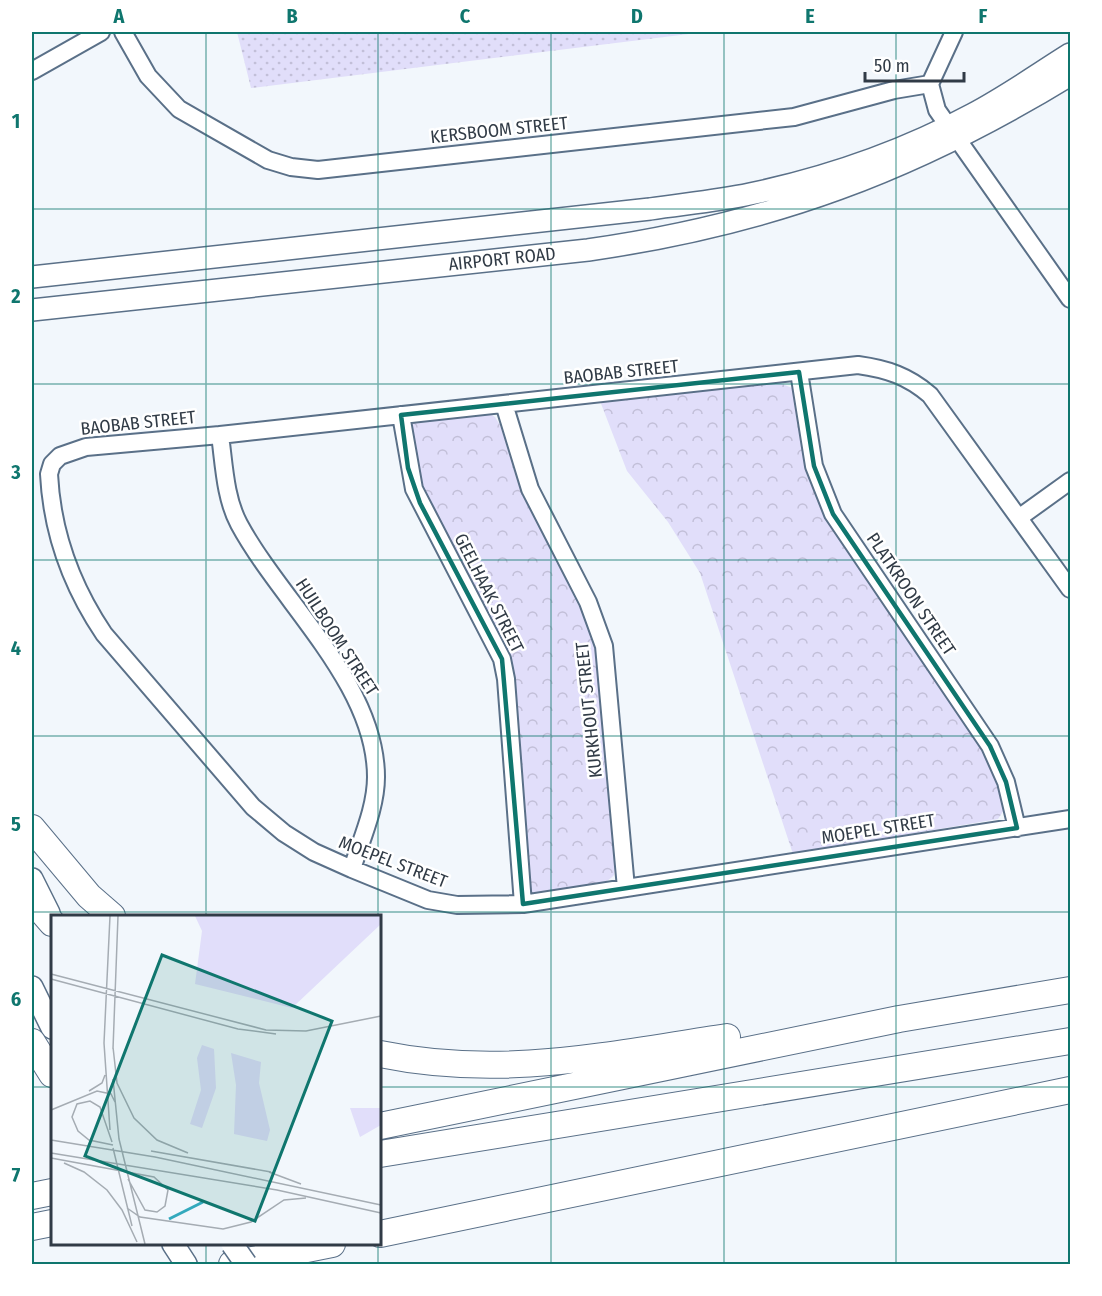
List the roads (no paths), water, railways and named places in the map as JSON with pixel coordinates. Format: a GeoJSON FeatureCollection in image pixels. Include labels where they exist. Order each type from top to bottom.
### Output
{"type":"FeatureCollection","features":[{"type":"Feature","properties":{"kind":"highway"},"geometry":{"type":"LineString","coordinates":[[32,828],[89,896],[111,915]]}},
{"type":"Feature","properties":{"kind":"highway"},"geometry":{"type":"LineString","coordinates":[[32,900],[51,921]]}},
{"type":"Feature","properties":{"kind":"highway"},"geometry":{"type":"LineString","coordinates":[[381,1054],[421,1063],[530,1065],[899,1010],[1071,990]]}},
{"type":"Feature","properties":{"kind":"highway"},"geometry":{"type":"LineString","coordinates":[[381,1126],[887,1021],[1071,990]]}},
{"type":"Feature","properties":{"kind":"highway"},"geometry":{"type":"LineString","coordinates":[[381,1154],[1071,1041]]}},
{"type":"Feature","properties":{"kind":"highway"},"geometry":{"type":"LineString","coordinates":[[32,1042],[51,1072]]}},
{"type":"Feature","properties":{"kind":"highway"},"geometry":{"type":"LineString","coordinates":[[381,1234],[1071,1090]]}},
{"type":"Feature","properties":{"kind":"highway"},"geometry":{"type":"LineString","coordinates":[[32,1196],[51,1192]]}},
{"type":"Feature","properties":{"kind":"highway"},"geometry":{"type":"LineString","coordinates":[[32,1227],[51,1223]]}},
{"type":"Feature","properties":{"kind":"highway"},"geometry":{"type":"LineString","coordinates":[[232,1264],[327,1245]]}},
{"type":"Feature","properties":{"kind":"main road"},"geometry":{"type":"LineString","coordinates":[[952,133],[1071,54]]}},
{"type":"Feature","properties":{"kind":"main road"},"geometry":{"type":"LineString","coordinates":[[952,133],[1071,75]]}},
{"type":"Feature","properties":{"kind":"main road","name":"AIRPORT ROAD"},"geometry":{"type":"LineString","coordinates":[[32,276],[650,209],[738,196],[820,176],[952,133]]}},
{"type":"Feature","properties":{"kind":"main road","name":"AIRPORT ROAD"},"geometry":{"type":"LineString","coordinates":[[32,310],[646,242],[744,220],[832,194],[952,133]]}},
{"type":"Feature","properties":{"kind":"main road"},"geometry":{"type":"LineString","coordinates":[[32,879],[51,920]]}},
{"type":"Feature","properties":{"kind":"main road"},"geometry":{"type":"LineString","coordinates":[[32,987],[51,1026]]}},
{"type":"Feature","properties":{"kind":"main road"},"geometry":{"type":"LineString","coordinates":[[174,1245],[186,1264]]}},
{"type":"Feature","properties":{"kind":"main road"},"geometry":{"type":"LineString","coordinates":[[233,1245],[246,1264]]}},
{"type":"Feature","properties":{"kind":"street"},"geometry":{"type":"LineString","coordinates":[[32,72],[101,32]]}},
{"type":"Feature","properties":{"kind":"street","name":"KERSBOOM STREET"},"geometry":{"type":"LineString","coordinates":[[123,32],[148,76],[179,109],[268,160],[291,167],[318,170],[794,117],[894,90],[930,84]]}},
{"type":"Feature","properties":{"kind":"street"},"geometry":{"type":"LineString","coordinates":[[954,32],[930,84],[937,110],[1069,294]]}},
{"type":"Feature","properties":{"kind":"street","name":"BAOBAB STREET"},"geometry":{"type":"LineString","coordinates":[[71,450],[858,365],[888,371],[914,381],[930,395],[1071,589]]}},
{"type":"Feature","properties":{"kind":"street","name":"PLATKROON STREET"},"geometry":{"type":"LineString","coordinates":[[799,372],[814,466],[833,514],[990,746],[1006,782],[1017,828]]}},
{"type":"Feature","properties":{"kind":"street","name":"KURKHOUT STREET"},"geometry":{"type":"LineString","coordinates":[[504,404],[530,489],[588,602],[604,646],[626,888]]}},
{"type":"Feature","properties":{"kind":"street","name":"GEELHAAK STREET"},"geometry":{"type":"LineString","coordinates":[[401,415],[414,489],[502,659],[507,679],[523,904]]}},
{"type":"Feature","properties":{"kind":"street","name":"HUILBOOM STREET"},"geometry":{"type":"LineString","coordinates":[[220,435],[227,483],[238,523],[349,686],[369,729],[375,755],[374,796],[352,869]]}},
{"type":"Feature","properties":{"kind":"street","name":"MOEPEL STREET"},"geometry":{"type":"LineString","coordinates":[[71,450],[52,464],[50,488],[60,550],[68,572],[89,612],[104,634],[254,807],[284,833],[314,852],[428,900],[456,905],[523,904],[1071,819]]}},
{"type":"Feature","properties":{"kind":"street"},"geometry":{"type":"LineString","coordinates":[[1020,517],[1071,481]]}}]}
